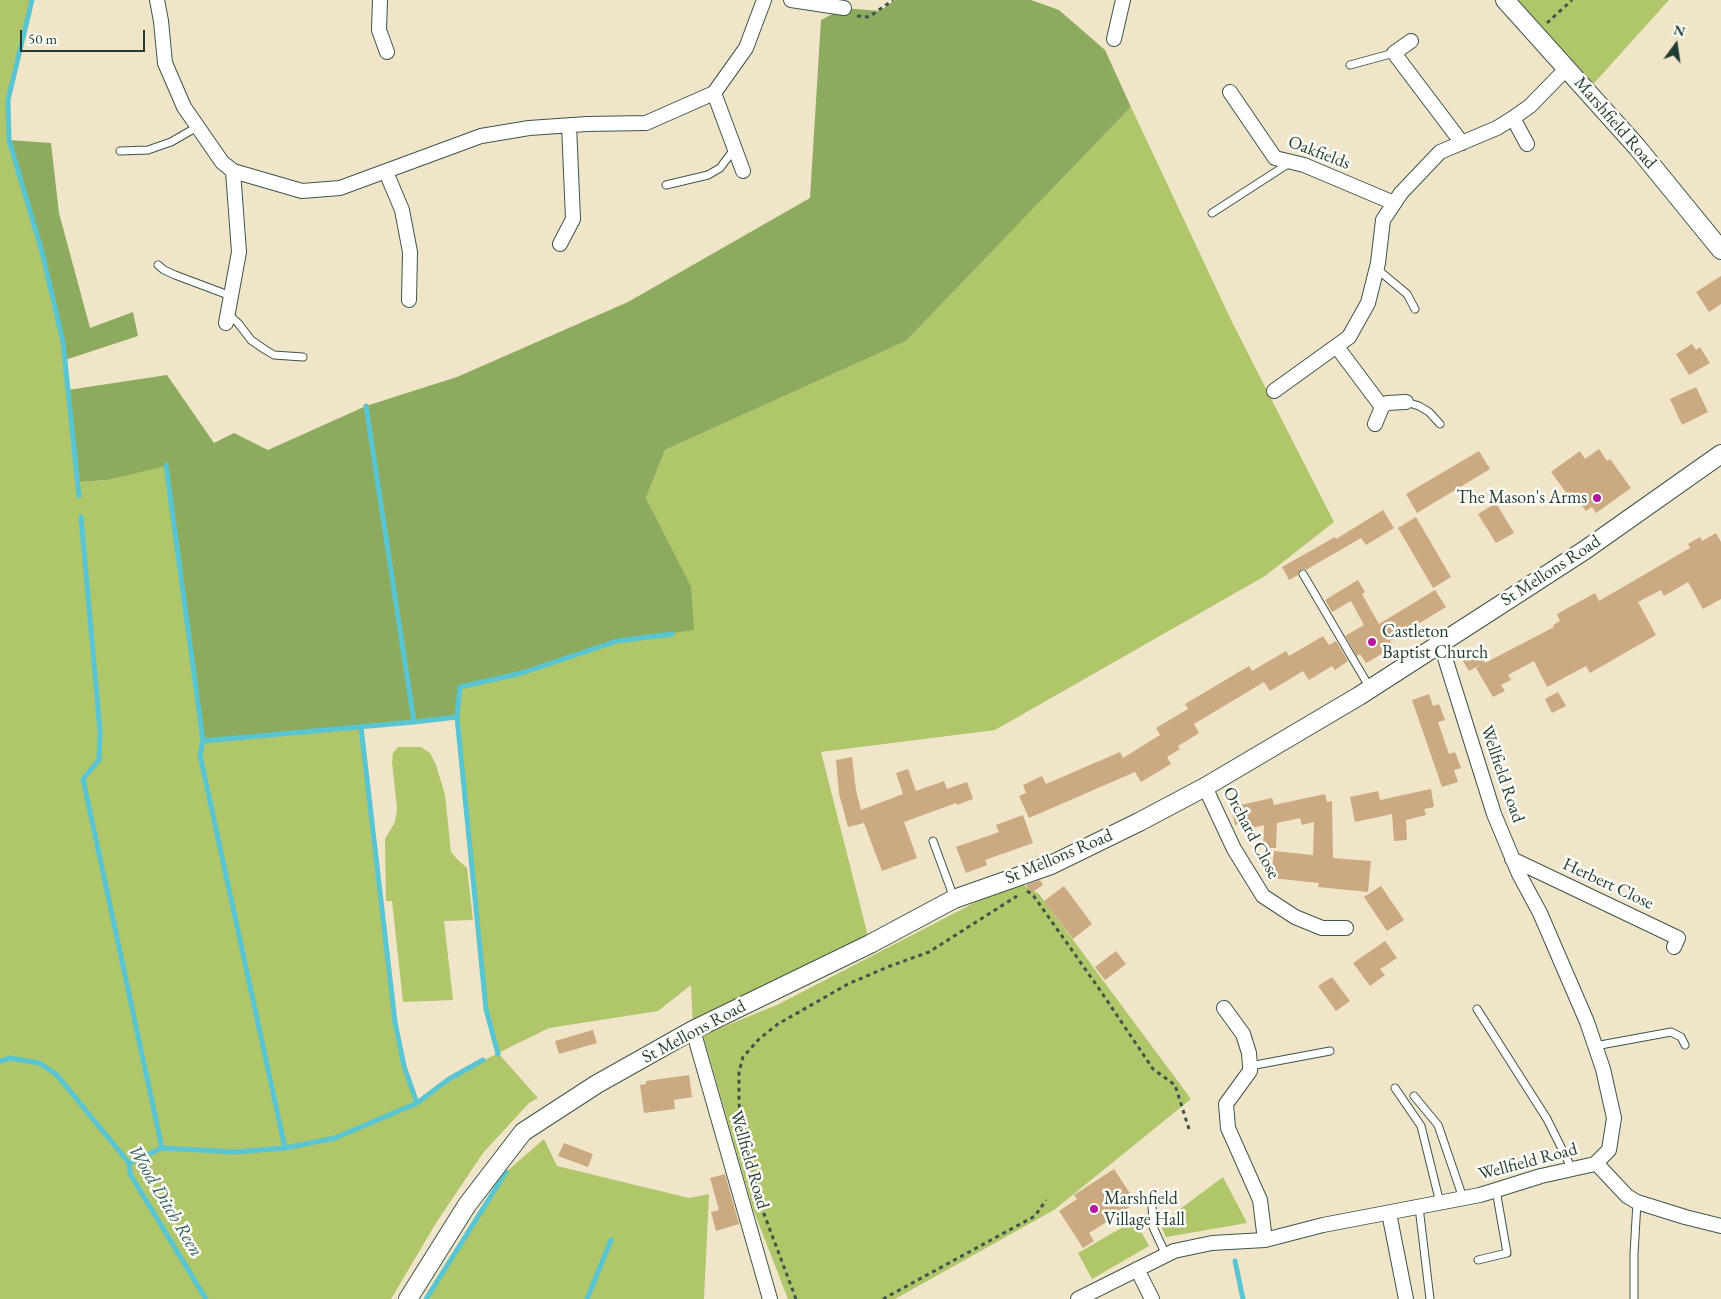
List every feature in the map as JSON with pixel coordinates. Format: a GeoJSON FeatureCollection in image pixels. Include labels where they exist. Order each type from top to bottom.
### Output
{"type":"FeatureCollection","features":[{"type":"Feature","properties":{"kind":"street"},"geometry":{"type":"LineString","coordinates":[[158,0],[165,63],[184,107],[222,162],[233,171],[302,191],[340,188],[481,136],[529,128],[646,123],[714,93],[746,48],[764,0]]}},
{"type":"Feature","properties":{"kind":"street"},"geometry":{"type":"LineString","coordinates":[[380,0],[379,30],[387,52]]}},
{"type":"Feature","properties":{"kind":"street"},"geometry":{"type":"LineString","coordinates":[[791,0],[844,8]]}},
{"type":"Feature","properties":{"kind":"street"},"geometry":{"type":"LineString","coordinates":[[1114,39],[1123,0]]}},
{"type":"Feature","properties":{"kind":"street","name":"Marshfield Road"},"geometry":{"type":"LineString","coordinates":[[1505,0],[1637,147],[1721,250]]}},
{"type":"Feature","properties":{"kind":"street"},"geometry":{"type":"LineString","coordinates":[[1411,41],[1394,53],[1462,143]]}},
{"type":"Feature","properties":{"kind":"street"},"geometry":{"type":"LineString","coordinates":[[1274,391],[1349,337],[1368,304],[1377,269],[1383,220],[1400,193],[1440,152],[1497,128],[1530,106],[1567,68]]}},
{"type":"Feature","properties":{"kind":"street","name":"Oakfields"},"geometry":{"type":"LineString","coordinates":[[1230,92],[1275,158],[1304,165],[1394,203]]}},
{"type":"Feature","properties":{"kind":"street"},"geometry":{"type":"LineString","coordinates":[[714,93],[743,171]]}},
{"type":"Feature","properties":{"kind":"street"},"geometry":{"type":"LineString","coordinates":[[1512,118],[1527,144]]}},
{"type":"Feature","properties":{"kind":"street"},"geometry":{"type":"LineString","coordinates":[[560,244],[573,220],[569,126]]}},
{"type":"Feature","properties":{"kind":"street"},"geometry":{"type":"LineString","coordinates":[[227,318],[239,252],[233,171]]}},
{"type":"Feature","properties":{"kind":"street"},"geometry":{"type":"LineString","coordinates":[[386,172],[402,210],[410,252],[409,300]]}},
{"type":"Feature","properties":{"kind":"street"},"geometry":{"type":"LineString","coordinates":[[1337,347],[1382,407]]}},
{"type":"Feature","properties":{"kind":"street"},"geometry":{"type":"LineString","coordinates":[[1375,424],[1382,407],[1387,404],[1406,402]]}},
{"type":"Feature","properties":{"kind":"street","name":"St Mellons Road"},"geometry":{"type":"LineString","coordinates":[[408,1299],[467,1204],[524,1132],[597,1084],[693,1030],[870,944],[954,898],[1051,865],[1205,787],[1370,688],[1585,550],[1721,454]]}},
{"type":"Feature","properties":{"kind":"street","name":"Wellfield Road"},"geometry":{"type":"LineString","coordinates":[[1078,1299],[1174,1251],[1212,1243],[1265,1240],[1323,1225],[1463,1198],[1596,1163],[1609,1150],[1614,1118],[1603,1069],[1587,1022],[1540,913],[1512,859],[1494,814],[1440,642]]}},
{"type":"Feature","properties":{"kind":"street","name":"Orchard Close"},"geometry":{"type":"LineString","coordinates":[[1205,787],[1234,849],[1264,896],[1294,917],[1322,928],[1346,928]]}},
{"type":"Feature","properties":{"kind":"street","name":"Herbert Close"},"geometry":{"type":"LineString","coordinates":[[1512,859],[1678,938],[1674,947]]}},
{"type":"Feature","properties":{"kind":"street"},"geometry":{"type":"LineString","coordinates":[[1224,1008],[1243,1034],[1249,1053],[1250,1066],[1250,1071],[1226,1104],[1228,1128],[1260,1200],[1265,1240]]}},
{"type":"Feature","properties":{"kind":"street","name":"Wellfield Road"},"geometry":{"type":"LineString","coordinates":[[693,1030],[770,1299]]}},
{"type":"Feature","properties":{"kind":"street"},"geometry":{"type":"LineString","coordinates":[[1596,1163],[1627,1196],[1638,1202],[1685,1218],[1721,1226]]}},
{"type":"Feature","properties":{"kind":"street"},"geometry":{"type":"LineString","coordinates":[[1389,1213],[1406,1299]]}},
{"type":"Feature","properties":{"kind":"street"},"geometry":{"type":"LineString","coordinates":[[1137,1269],[1152,1299]]}},
{"type":"Feature","properties":{"kind":"lane"},"geometry":{"type":"LineString","coordinates":[[1350,64],[1394,53]]}},
{"type":"Feature","properties":{"kind":"lane"},"geometry":{"type":"LineString","coordinates":[[120,151],[148,150],[171,142],[197,127]]}},
{"type":"Feature","properties":{"kind":"lane"},"geometry":{"type":"LineString","coordinates":[[666,185],[708,175],[720,168],[735,148]]}},
{"type":"Feature","properties":{"kind":"lane"},"geometry":{"type":"LineString","coordinates":[[1212,214],[1291,162]]}},
{"type":"Feature","properties":{"kind":"lane"},"geometry":{"type":"LineString","coordinates":[[158,265],[175,275],[231,296]]}},
{"type":"Feature","properties":{"kind":"lane"},"geometry":{"type":"LineString","coordinates":[[1377,269],[1407,294],[1415,308]]}},
{"type":"Feature","properties":{"kind":"lane"},"geometry":{"type":"LineString","coordinates":[[227,318],[238,323],[251,340],[264,349],[274,354],[303,357]]}},
{"type":"Feature","properties":{"kind":"lane"},"geometry":{"type":"LineString","coordinates":[[1406,402],[1419,406],[1429,412],[1440,424]]}},
{"type":"Feature","properties":{"kind":"lane"},"geometry":{"type":"LineString","coordinates":[[1303,574],[1370,688]]}},
{"type":"Feature","properties":{"kind":"lane"},"geometry":{"type":"LineString","coordinates":[[933,841],[954,898]]}},
{"type":"Feature","properties":{"kind":"lane"},"geometry":{"type":"LineString","coordinates":[[1477,1009],[1547,1120],[1572,1169]]}},
{"type":"Feature","properties":{"kind":"lane"},"geometry":{"type":"LineString","coordinates":[[1595,1046],[1671,1032],[1681,1037],[1685,1045]]}},
{"type":"Feature","properties":{"kind":"lane"},"geometry":{"type":"LineString","coordinates":[[1250,1066],[1330,1051]]}},
{"type":"Feature","properties":{"kind":"lane"},"geometry":{"type":"LineString","coordinates":[[1395,1088],[1421,1126],[1440,1203]]}},
{"type":"Feature","properties":{"kind":"lane"},"geometry":{"type":"LineString","coordinates":[[1414,1096],[1438,1125],[1463,1198]]}},
{"type":"Feature","properties":{"kind":"lane"},"geometry":{"type":"LineString","coordinates":[[1478,1260],[1507,1253],[1496,1190]]}},
{"type":"Feature","properties":{"kind":"lane"},"geometry":{"type":"LineString","coordinates":[[1634,1299],[1634,1254],[1638,1202]]}},
{"type":"Feature","properties":{"kind":"lane"},"geometry":{"type":"LineString","coordinates":[[1152,1204],[1153,1227],[1166,1255]]}},
{"type":"Feature","properties":{"kind":"lane"},"geometry":{"type":"LineString","coordinates":[[1420,1207],[1430,1299]]}},
{"type":"Feature","properties":{"kind":"path"},"geometry":{"type":"LineString","coordinates":[[844,8],[850,16],[868,17],[893,0]]}},
{"type":"Feature","properties":{"kind":"path"},"geometry":{"type":"LineString","coordinates":[[1534,32],[1572,0]]}},
{"type":"Feature","properties":{"kind":"path"},"geometry":{"type":"LineString","coordinates":[[1026,890],[1033,894],[1153,1069],[1175,1085],[1189,1129]]}},
{"type":"Feature","properties":{"kind":"path"},"geometry":{"type":"LineString","coordinates":[[796,1299],[761,1206],[746,1140],[739,1104],[739,1072],[743,1057],[759,1039],[778,1024],[848,984],[929,952],[1018,896]]}},
{"type":"Feature","properties":{"kind":"path"},"geometry":{"type":"LineString","coordinates":[[883,1299],[1035,1216],[1046,1200]]}},
{"type":"Feature","properties":{"kind":"green space"},"geometry":{"type":"Polygon","coordinates":[[[0,0],[32,0],[8,100],[9,140],[42,252],[63,342],[78,482],[107,480],[166,465],[203,740],[361,727],[395,1022],[404,1066],[417,1103],[449,1079],[498,1053],[538,1098],[529,1103],[483,1153],[436,1223],[391,1299],[0,1299],[0,0]]]}},
{"type":"Feature","properties":{"kind":"green space"},"geometry":{"type":"Polygon","coordinates":[[[895,0],[1031,0],[1059,10],[1105,50],[1131,107],[906,341],[665,450],[646,498],[691,586],[694,630],[617,641],[522,673],[460,687],[457,717],[203,741],[166,466],[107,480],[78,482],[68,390],[167,375],[214,443],[234,433],[268,450],[366,406],[457,377],[628,302],[810,198],[821,20],[844,8],[880,11],[895,0]]]}},
{"type":"Feature","properties":{"kind":"green space"},"geometry":{"type":"Polygon","coordinates":[[[1505,0],[1669,0],[1587,91],[1505,0]]]}},
{"type":"Feature","properties":{"kind":"green space"},"geometry":{"type":"Polygon","coordinates":[[[1131,107],[1232,322],[1334,522],[1265,576],[995,730],[821,752],[870,944],[693,1030],[691,985],[658,1011],[549,1028],[498,1053],[486,1009],[457,717],[460,687],[522,673],[617,641],[672,634],[691,586],[646,498],[665,450],[906,341],[1131,107]]]}},
{"type":"Feature","properties":{"kind":"green space"},"geometry":{"type":"Polygon","coordinates":[[[9,140],[51,143],[59,213],[90,328],[133,312],[138,336],[65,360],[63,342],[42,252],[9,140]]]}},
{"type":"Feature","properties":{"kind":"green space"},"geometry":{"type":"Polygon","coordinates":[[[398,747],[421,747],[430,753],[436,765],[445,795],[451,852],[467,868],[473,920],[444,921],[453,1000],[403,1002],[392,901],[386,901],[385,839],[395,822],[397,809],[392,762],[393,753],[398,747]]]}},
{"type":"Feature","properties":{"kind":"green space"},"geometry":{"type":"Polygon","coordinates":[[[1022,884],[1039,894],[1191,1099],[1054,1210],[895,1299],[788,1299],[753,1209],[703,1035],[777,1005],[1001,889],[1022,884]]]}},
{"type":"Feature","properties":{"kind":"green space"},"geometry":{"type":"Polygon","coordinates":[[[544,1139],[557,1166],[689,1198],[709,1194],[704,1299],[426,1299],[506,1172],[544,1139]]]}},
{"type":"Feature","properties":{"kind":"green space"},"geometry":{"type":"Polygon","coordinates":[[[1223,1177],[1247,1223],[1166,1237],[1160,1224],[1223,1177]]]}},
{"type":"Feature","properties":{"kind":"green space"},"geometry":{"type":"Polygon","coordinates":[[[1135,1220],[1149,1246],[1092,1279],[1078,1253],[1135,1220]]]}},
{"type":"Feature","properties":{"kind":"building"},"geometry":{"type":"Polygon","coordinates":[[[1721,276],[1721,304],[1709,312],[1696,292],[1721,276]]]}},
{"type":"Feature","properties":{"kind":"building"},"geometry":{"type":"Polygon","coordinates":[[[1692,344],[1696,350],[1700,347],[1710,363],[1689,375],[1676,354],[1692,344]]]}},
{"type":"Feature","properties":{"kind":"building"},"geometry":{"type":"Polygon","coordinates":[[[1696,387],[1708,412],[1682,425],[1670,399],[1696,387]]]}},
{"type":"Feature","properties":{"kind":"building"},"geometry":{"type":"Polygon","coordinates":[[[1599,449],[1607,461],[1610,459],[1631,488],[1596,513],[1592,507],[1586,511],[1577,499],[1573,502],[1551,472],[1580,451],[1585,459],[1599,449]]]}},
{"type":"Feature","properties":{"kind":"building"},"geometry":{"type":"Polygon","coordinates":[[[1479,451],[1490,469],[1417,513],[1406,494],[1479,451]]]}},
{"type":"Feature","properties":{"kind":"building"},"geometry":{"type":"Polygon","coordinates":[[[1496,503],[1514,533],[1496,543],[1478,514],[1496,503]]]}},
{"type":"Feature","properties":{"kind":"building"},"geometry":{"type":"Polygon","coordinates":[[[1383,510],[1394,528],[1366,545],[1361,538],[1306,570],[1301,569],[1298,575],[1289,580],[1282,567],[1335,537],[1336,539],[1383,510]]]}},
{"type":"Feature","properties":{"kind":"building"},"geometry":{"type":"Polygon","coordinates":[[[1416,517],[1451,577],[1433,588],[1398,528],[1416,517]]]}},
{"type":"Feature","properties":{"kind":"building"},"geometry":{"type":"Polygon","coordinates":[[[1716,533],[1721,542],[1721,599],[1703,609],[1688,582],[1664,596],[1661,590],[1638,602],[1656,635],[1590,673],[1586,666],[1547,687],[1534,661],[1508,675],[1511,680],[1501,685],[1505,691],[1493,697],[1476,668],[1482,664],[1469,671],[1461,658],[1477,649],[1485,663],[1554,627],[1553,625],[1560,621],[1557,614],[1595,593],[1599,601],[1690,548],[1688,544],[1700,537],[1702,541],[1716,533]]]}},
{"type":"Feature","properties":{"kind":"building"},"geometry":{"type":"Polygon","coordinates":[[[1358,580],[1365,592],[1362,594],[1379,624],[1435,590],[1446,607],[1390,641],[1394,647],[1366,663],[1360,654],[1357,656],[1345,636],[1364,625],[1351,601],[1332,612],[1325,600],[1358,580]]]}},
{"type":"Feature","properties":{"kind":"building"},"geometry":{"type":"Polygon","coordinates":[[[1323,636],[1329,645],[1336,641],[1348,661],[1335,670],[1332,666],[1309,680],[1303,671],[1270,691],[1264,682],[1194,724],[1199,733],[1178,746],[1180,749],[1167,757],[1171,764],[1141,782],[1135,772],[1029,818],[1019,796],[1026,793],[1023,785],[1042,776],[1046,784],[1120,752],[1123,758],[1160,735],[1156,728],[1188,709],[1185,704],[1249,666],[1252,671],[1286,651],[1289,656],[1323,636]]]}},
{"type":"Feature","properties":{"kind":"building"},"geometry":{"type":"Polygon","coordinates":[[[1558,692],[1566,706],[1552,713],[1545,699],[1558,692]]]}},
{"type":"Feature","properties":{"kind":"building"},"geometry":{"type":"Polygon","coordinates":[[[1429,694],[1433,706],[1439,704],[1445,720],[1438,722],[1449,754],[1455,752],[1461,768],[1454,770],[1458,782],[1442,787],[1412,700],[1429,694]]]}},
{"type":"Feature","properties":{"kind":"building"},"geometry":{"type":"Polygon","coordinates":[[[852,757],[856,790],[861,810],[903,794],[896,773],[908,769],[916,791],[944,781],[947,789],[967,782],[973,799],[957,805],[956,803],[904,822],[917,858],[882,871],[864,823],[848,827],[839,794],[836,760],[852,757]]]}},
{"type":"Feature","properties":{"kind":"building"},"geometry":{"type":"Polygon","coordinates":[[[1431,789],[1434,807],[1424,809],[1426,815],[1406,820],[1407,840],[1394,841],[1392,814],[1355,822],[1350,797],[1378,791],[1380,800],[1431,789]]]}},
{"type":"Feature","properties":{"kind":"building"},"geometry":{"type":"Polygon","coordinates":[[[1325,794],[1327,802],[1332,801],[1333,858],[1371,861],[1368,892],[1318,887],[1319,883],[1271,878],[1274,851],[1313,855],[1314,822],[1302,825],[1300,818],[1277,823],[1276,848],[1263,848],[1264,825],[1249,829],[1248,822],[1235,825],[1231,807],[1272,798],[1274,805],[1325,794]]]}},
{"type":"Feature","properties":{"kind":"building"},"geometry":{"type":"Polygon","coordinates":[[[1023,815],[1033,843],[985,860],[987,865],[966,873],[956,847],[999,832],[996,825],[1023,815]]]}},
{"type":"Feature","properties":{"kind":"building"},"geometry":{"type":"Polygon","coordinates":[[[1040,880],[1043,885],[1031,893],[1026,885],[1040,880]]]}},
{"type":"Feature","properties":{"kind":"building"},"geometry":{"type":"Polygon","coordinates":[[[1064,886],[1092,924],[1073,939],[1044,901],[1064,886]]]}},
{"type":"Feature","properties":{"kind":"building"},"geometry":{"type":"Polygon","coordinates":[[[1381,886],[1404,920],[1387,931],[1364,897],[1381,886]]]}},
{"type":"Feature","properties":{"kind":"building"},"geometry":{"type":"Polygon","coordinates":[[[1385,941],[1397,958],[1380,969],[1385,975],[1370,986],[1353,963],[1385,941]]]}},
{"type":"Feature","properties":{"kind":"building"},"geometry":{"type":"Polygon","coordinates":[[[1116,951],[1126,964],[1105,980],[1095,967],[1116,951]]]}},
{"type":"Feature","properties":{"kind":"building"},"geometry":{"type":"Polygon","coordinates":[[[1332,977],[1350,1001],[1336,1011],[1318,986],[1332,977]]]}},
{"type":"Feature","properties":{"kind":"building"},"geometry":{"type":"Polygon","coordinates":[[[593,1030],[597,1043],[559,1054],[555,1041],[593,1030]]]}},
{"type":"Feature","properties":{"kind":"building"},"geometry":{"type":"Polygon","coordinates":[[[689,1075],[692,1097],[674,1100],[675,1109],[644,1113],[640,1085],[646,1084],[646,1081],[689,1075]]]}},
{"type":"Feature","properties":{"kind":"building"},"geometry":{"type":"Polygon","coordinates":[[[564,1143],[593,1154],[588,1167],[558,1156],[564,1143]]]}},
{"type":"Feature","properties":{"kind":"building","name":"Marshfield Village Hall"},"geometry":{"type":"Polygon","coordinates":[[[1114,1169],[1133,1198],[1126,1202],[1130,1207],[1089,1233],[1094,1241],[1083,1248],[1059,1211],[1077,1199],[1074,1195],[1114,1169]]]}},
{"type":"Feature","properties":{"kind":"building"},"geometry":{"type":"Polygon","coordinates":[[[725,1174],[739,1224],[716,1231],[711,1212],[719,1210],[710,1178],[725,1174]]]}},
{"type":"Feature","properties":{"kind":"waterway"},"geometry":{"type":"LineString","coordinates":[[32,0],[8,100],[9,140],[42,252],[63,342],[79,496]]}},
{"type":"Feature","properties":{"kind":"waterway"},"geometry":{"type":"LineString","coordinates":[[366,406],[414,722]]}},
{"type":"Feature","properties":{"kind":"waterway"},"geometry":{"type":"LineString","coordinates":[[166,465],[203,741],[200,755],[285,1148]]}},
{"type":"Feature","properties":{"kind":"waterway"},"geometry":{"type":"LineString","coordinates":[[81,517],[100,731],[99,760],[83,779],[162,1148]]}},
{"type":"Feature","properties":{"kind":"waterway"},"geometry":{"type":"LineString","coordinates":[[498,1054],[486,1009],[457,717],[460,687],[522,673],[617,641],[672,634]]}},
{"type":"Feature","properties":{"kind":"waterway"},"geometry":{"type":"LineString","coordinates":[[203,741],[457,717]]}},
{"type":"Feature","properties":{"kind":"waterway"},"geometry":{"type":"LineString","coordinates":[[361,727],[395,1022],[404,1066],[417,1103]]}},
{"type":"Feature","properties":{"kind":"waterway","name":"Wood Ditch Reen"},"geometry":{"type":"LineString","coordinates":[[0,1061],[10,1058],[39,1063],[56,1074],[129,1163],[130,1174],[206,1299]]}},
{"type":"Feature","properties":{"kind":"waterway"},"geometry":{"type":"LineString","coordinates":[[129,1163],[162,1148],[235,1152],[285,1148],[335,1138],[417,1103],[449,1079],[483,1060]]}},
{"type":"Feature","properties":{"kind":"waterway"},"geometry":{"type":"LineString","coordinates":[[426,1299],[506,1172]]}},
{"type":"Feature","properties":{"kind":"waterway"},"geometry":{"type":"LineString","coordinates":[[587,1299],[611,1240]]}},
{"type":"Feature","properties":{"kind":"waterway"},"geometry":{"type":"LineString","coordinates":[[1235,1261],[1243,1299]]}},
{"type":"Feature","properties":{"kind":"place","name":"The Mason's Arms"},"geometry":{"type":"Point","coordinates":[1597,498]}},
{"type":"Feature","properties":{"kind":"place","name":"Castleton Baptist Church"},"geometry":{"type":"Point","coordinates":[1372,642]}},
{"type":"Feature","properties":{"kind":"place","name":"Marshfield Village Hall"},"geometry":{"type":"Point","coordinates":[1094,1209]}}]}
